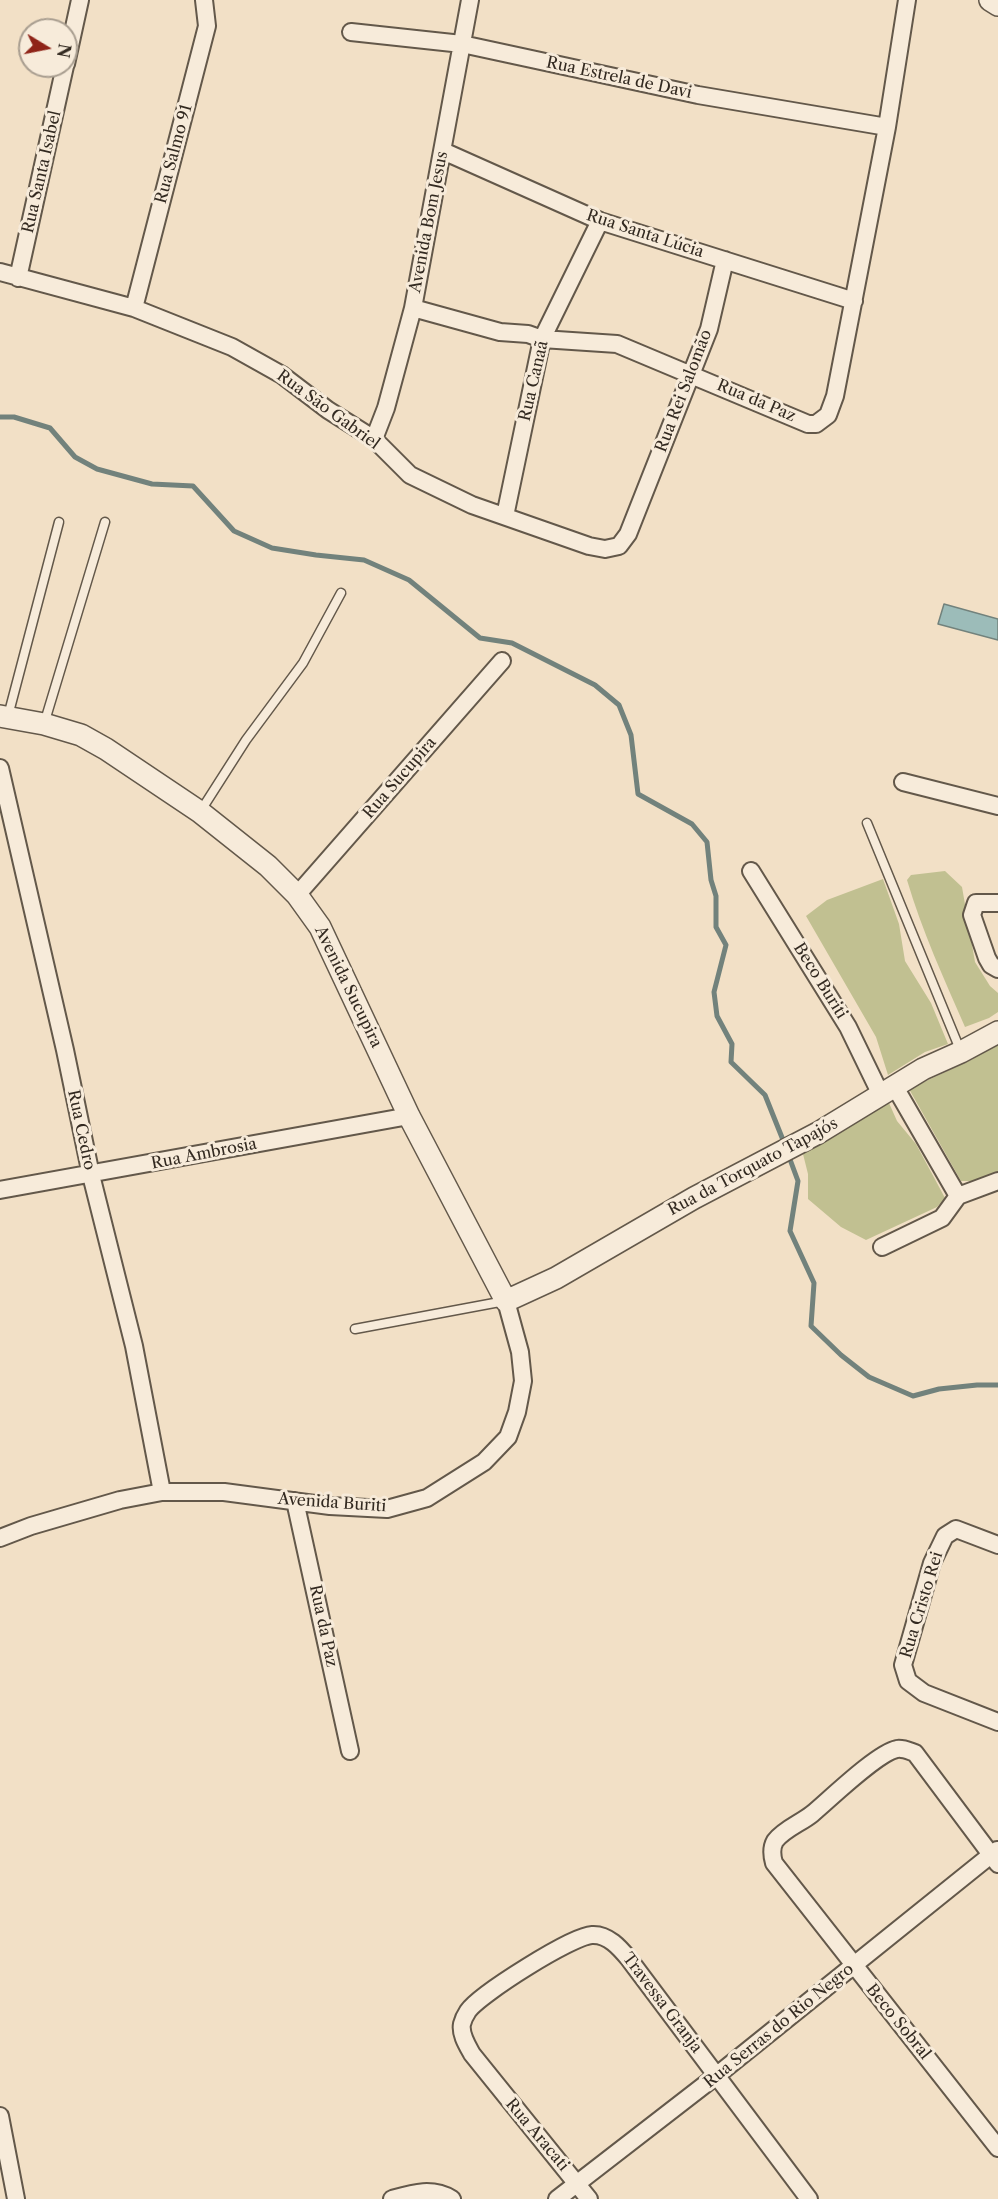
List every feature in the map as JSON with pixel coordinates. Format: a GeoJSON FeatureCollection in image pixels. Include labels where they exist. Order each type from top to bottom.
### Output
{"type":"FeatureCollection","features":[{"type":"Feature","properties":{"kind":"street","name":"Rua Santa Isabel"},"geometry":{"type":"LineString","coordinates":[[76,18],[80,0]]}},
{"type":"Feature","properties":{"kind":"street","name":"Rua Salmo 91"},"geometry":{"type":"LineString","coordinates":[[134,308],[207,26],[204,0]]}},
{"type":"Feature","properties":{"kind":"street","name":"Avenida Bom Jesus"},"geometry":{"type":"LineString","coordinates":[[374,440],[386,408],[413,308],[470,0]]}},
{"type":"Feature","properties":{"kind":"street","name":"Rua da Paz"},"geometry":{"type":"LineString","coordinates":[[413,308],[500,332],[528,334],[542,339],[617,344],[808,424],[816,424],[828,415],[832,407],[887,128],[907,0]]}},
{"type":"Feature","properties":{"kind":"street"},"geometry":{"type":"LineString","coordinates":[[990,0],[998,4]]}},
{"type":"Feature","properties":{"kind":"street","name":"Rua Estrela de Davi"},"geometry":{"type":"LineString","coordinates":[[351,32],[462,44],[698,95],[887,128]]}},
{"type":"Feature","properties":{"kind":"street","name":"Rua Santa Isabel"},"geometry":{"type":"LineString","coordinates":[[18,278],[63,78]]}},
{"type":"Feature","properties":{"kind":"street","name":"Rua Santa Lúcia"},"geometry":{"type":"LineString","coordinates":[[442,152],[600,221],[854,301]]}},
{"type":"Feature","properties":{"kind":"street","name":"Rua Canaã"},"geometry":{"type":"LineString","coordinates":[[505,516],[542,339],[600,221]]}},
{"type":"Feature","properties":{"kind":"street","name":"Rua Rei Salomão"},"geometry":{"type":"LineString","coordinates":[[633,519],[709,329],[725,260]]}},
{"type":"Feature","properties":{"kind":"street","name":"Rua São Gabriel"},"geometry":{"type":"LineString","coordinates":[[0,272],[134,308],[232,347],[282,375],[328,410],[374,440],[410,475],[472,505],[589,546],[605,549],[619,546],[628,534],[633,519]]}},
{"type":"Feature","properties":{"kind":"street","name":"Rua Sucupira"},"geometry":{"type":"LineString","coordinates":[[297,895],[502,661]]}},
{"type":"Feature","properties":{"kind":"street","name":"Avenida Sucupira"},"geometry":{"type":"LineString","coordinates":[[4,717],[44,724],[81,735],[106,749],[200,812],[268,866],[297,895],[320,927],[408,1116],[506,1301]]}},
{"type":"Feature","properties":{"kind":"street","name":"Rua Cedro"},"geometry":{"type":"LineString","coordinates":[[0,768],[65,1050],[91,1175],[134,1346],[162,1492]]}},
{"type":"Feature","properties":{"kind":"street"},"geometry":{"type":"LineString","coordinates":[[903,782],[998,806]]}},
{"type":"Feature","properties":{"kind":"street","name":"Beco Buriti"},"geometry":{"type":"LineString","coordinates":[[751,871],[888,1091],[958,1196]]}},
{"type":"Feature","properties":{"kind":"street"},"geometry":{"type":"LineString","coordinates":[[990,903],[976,903],[972,915],[987,958],[991,965],[998,969]]}},
{"type":"Feature","properties":{"kind":"street","name":"Rua da Torquato Tapajós"},"geometry":{"type":"LineString","coordinates":[[506,1301],[556,1278],[685,1203],[818,1133],[923,1069],[998,1032]]}},
{"type":"Feature","properties":{"kind":"street","name":"Rua Ambrosia"},"geometry":{"type":"LineString","coordinates":[[0,1190],[408,1116]]}},
{"type":"Feature","properties":{"kind":"street"},"geometry":{"type":"LineString","coordinates":[[882,1246],[942,1218],[958,1196],[998,1181]]}},
{"type":"Feature","properties":{"kind":"street","name":"Avenida Buriti"},"geometry":{"type":"LineString","coordinates":[[0,1538],[31,1526],[162,1492],[224,1492],[359,1509],[387,1509],[427,1498],[484,1462],[507,1437],[517,1412],[523,1381],[520,1352],[506,1301]]}},
{"type":"Feature","properties":{"kind":"street","name":"Rua da Paz"},"geometry":{"type":"LineString","coordinates":[[295,1501],[350,1751]]}},
{"type":"Feature","properties":{"kind":"street","name":"Rua Cristo Rei"},"geometry":{"type":"LineString","coordinates":[[998,1545],[956,1529],[945,1536],[932,1563],[903,1665],[908,1681],[924,1693],[998,1722]]}},
{"type":"Feature","properties":{"kind":"street","name":"Beco Sobral"},"geometry":{"type":"LineString","coordinates":[[995,1856],[915,1753],[899,1748],[890,1751],[853,1777],[811,1815],[781,1835],[773,1843],[772,1853],[774,1863],[998,2148]]}},
{"type":"Feature","properties":{"kind":"street","name":"Rua Serras do Rio Negro"},"geometry":{"type":"LineString","coordinates":[[557,2199],[995,1856]]}},
{"type":"Feature","properties":{"kind":"street","name":"Travessa Granja"},"geometry":{"type":"LineString","coordinates":[[485,2072],[472,2054],[463,2034],[462,2026],[467,2012],[508,1978],[578,1939],[593,1935],[616,1944],[809,2199]]}},
{"type":"Feature","properties":{"kind":"street","name":"Rua Aracati"},"geometry":{"type":"LineString","coordinates":[[485,2072],[589,2199]]}},
{"type":"Feature","properties":{"kind":"street"},"geometry":{"type":"LineString","coordinates":[[0,2116],[16,2199]]}},
{"type":"Feature","properties":{"kind":"street"},"geometry":{"type":"LineString","coordinates":[[392,2199],[417,2192],[438,2192],[452,2199]]}},
{"type":"Feature","properties":{"kind":"lane"},"geometry":{"type":"LineString","coordinates":[[4,717],[59,522]]}},
{"type":"Feature","properties":{"kind":"lane"},"geometry":{"type":"LineString","coordinates":[[44,724],[105,522]]}},
{"type":"Feature","properties":{"kind":"lane"},"geometry":{"type":"LineString","coordinates":[[200,812],[246,741],[303,663],[341,593]]}},
{"type":"Feature","properties":{"kind":"lane"},"geometry":{"type":"LineString","coordinates":[[867,823],[961,1052]]}},
{"type":"Feature","properties":{"kind":"lane"},"geometry":{"type":"LineString","coordinates":[[355,1329],[506,1301]]}},
{"type":"Feature","properties":{"kind":"shaded area"},"geometry":{"type":"Polygon","coordinates":[[[945,871],[962,887],[975,962],[990,986],[998,993],[998,1012],[965,1027],[926,936],[907,880],[911,875],[945,871]]]}},
{"type":"Feature","properties":{"kind":"shaded area"},"geometry":{"type":"Polygon","coordinates":[[[883,879],[899,924],[905,961],[931,1003],[948,1044],[925,1052],[888,1075],[876,1037],[806,916],[827,900],[883,879]]]}},
{"type":"Feature","properties":{"kind":"shaded area"},"geometry":{"type":"Polygon","coordinates":[[[998,1041],[998,1172],[980,1181],[961,1181],[909,1089],[973,1059],[989,1045],[998,1041]]]}},
{"type":"Feature","properties":{"kind":"shaded area"},"geometry":{"type":"Polygon","coordinates":[[[889,1103],[897,1121],[916,1144],[945,1198],[937,1207],[866,1240],[841,1227],[808,1199],[808,1174],[803,1154],[889,1103]]]}},
{"type":"Feature","properties":{"kind":"water"},"geometry":{"type":"Polygon","coordinates":[[[944,604],[998,619],[998,640],[938,624],[944,604]]]}},
{"type":"Feature","properties":{"kind":"waterway"},"geometry":{"type":"LineString","coordinates":[[0,417],[14,417],[50,428],[75,457],[97,469],[152,484],[193,486],[234,531],[272,548],[364,560],[409,580],[480,638],[512,643],[595,685],[619,705],[631,735],[638,794],[692,824],[707,842],[711,880],[716,896],[716,927],[726,945],[714,992],[717,1016],[732,1044],[731,1062],[765,1095],[785,1145]]}},
{"type":"Feature","properties":{"kind":"waterway"},"geometry":{"type":"LineString","coordinates":[[788,1154],[798,1181],[790,1231],[814,1283],[811,1326],[841,1355],[869,1377],[913,1396],[939,1389],[998,1385]]}}]}
